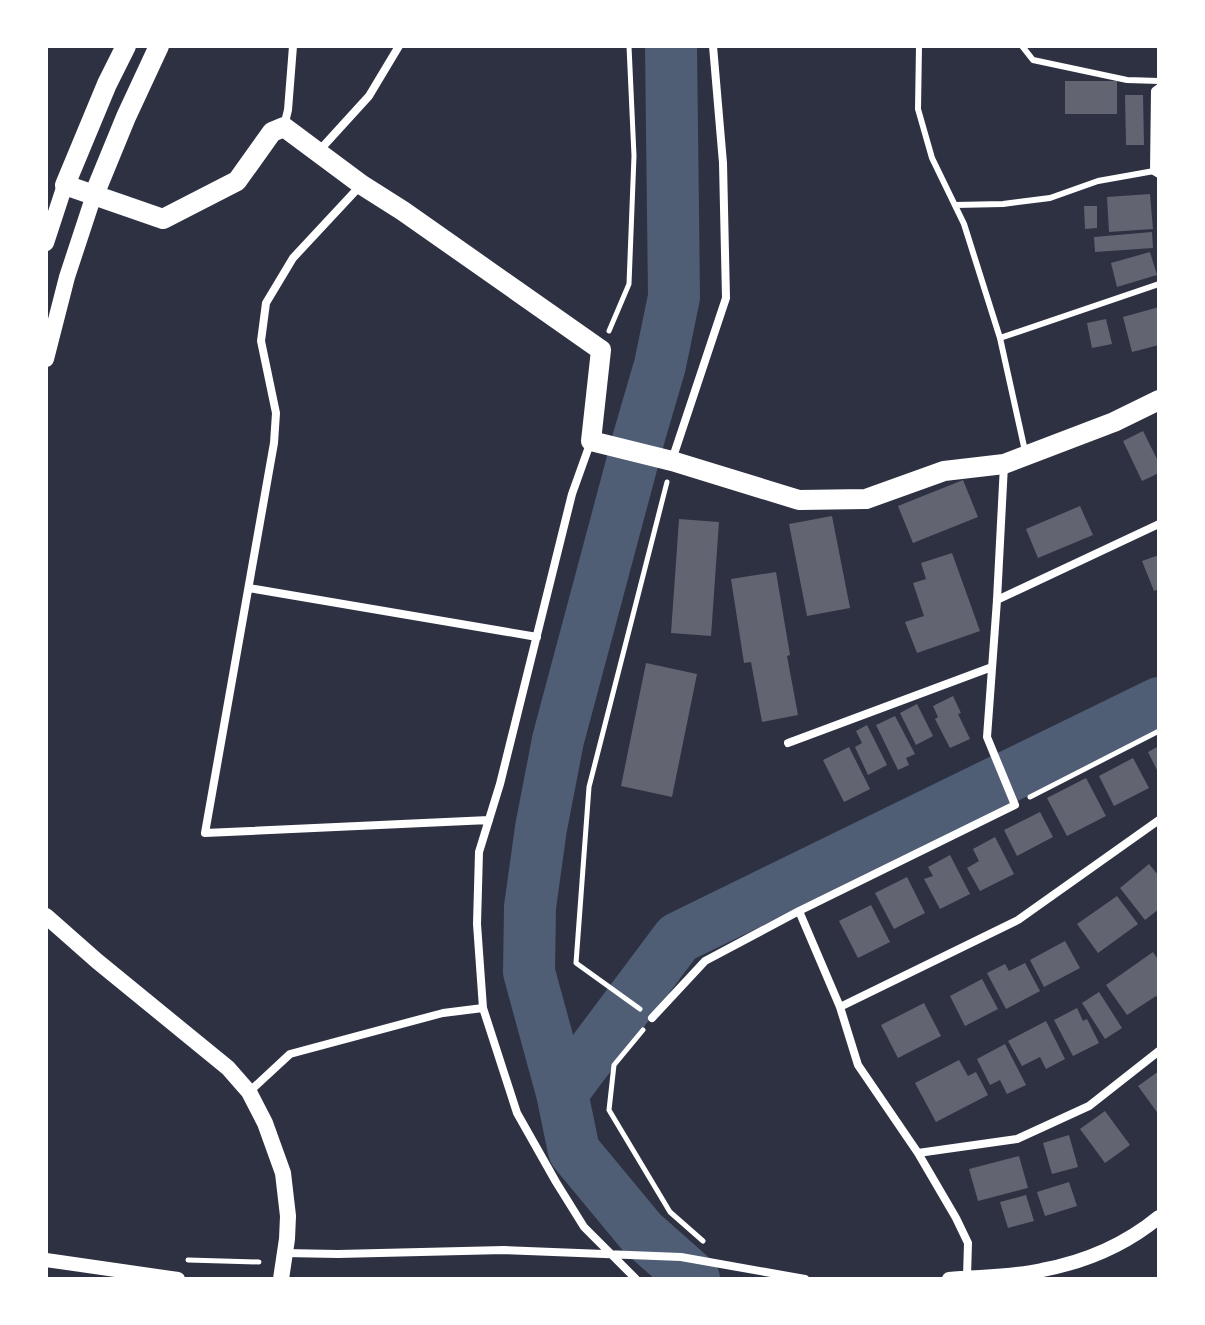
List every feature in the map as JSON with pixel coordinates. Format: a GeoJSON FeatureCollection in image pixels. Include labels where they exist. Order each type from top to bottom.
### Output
{"type":"FeatureCollection","features":[{"type":"Feature","properties":{"kind":"main road"},"geometry":{"type":"LineString","coordinates":[[46,243],[65,185],[126,46]]}},
{"type":"Feature","properties":{"kind":"main road"},"geometry":{"type":"LineString","coordinates":[[46,359],[67,277],[94,195],[159,46]]}},
{"type":"Feature","properties":{"kind":"main road"},"geometry":{"type":"LineString","coordinates":[[65,185],[163,219],[237,181],[272,132],[284,127],[362,185],[601,350],[591,441],[672,461],[799,500],[866,499],[944,471],[1004,464],[1114,422],[1159,400]]}},
{"type":"Feature","properties":{"kind":"main road"},"geometry":{"type":"LineString","coordinates":[[46,916],[228,1068],[249,1092],[265,1123],[283,1173],[288,1216],[281,1279]]}},
{"type":"Feature","properties":{"kind":"street"},"geometry":{"type":"LineString","coordinates":[[284,127],[293,46]]}},
{"type":"Feature","properties":{"kind":"street"},"geometry":{"type":"LineString","coordinates":[[317,152],[369,96],[399,46]]}},
{"type":"Feature","properties":{"kind":"street"},"geometry":{"type":"LineString","coordinates":[[672,461],[726,298],[723,163],[713,46]]}},
{"type":"Feature","properties":{"kind":"street"},"geometry":{"type":"LineString","coordinates":[[1157,172],[1155,91],[1159,88]]}},
{"type":"Feature","properties":{"kind":"street"},"geometry":{"type":"LineString","coordinates":[[362,185],[293,258],[266,303],[261,341],[276,413],[274,443],[205,833],[489,820]]}},
{"type":"Feature","properties":{"kind":"street"},"geometry":{"type":"LineString","coordinates":[[591,441],[572,494],[500,784],[479,852],[477,924],[483,1008],[517,1113],[584,1227],[636,1279]]}},
{"type":"Feature","properties":{"kind":"street"},"geometry":{"type":"LineString","coordinates":[[652,1018],[705,961],[799,911],[1015,805],[987,737],[1004,464]]}},
{"type":"Feature","properties":{"kind":"street"},"geometry":{"type":"LineString","coordinates":[[997,600],[1159,524]]}},
{"type":"Feature","properties":{"kind":"street"},"geometry":{"type":"LineString","coordinates":[[249,588],[537,637]]}},
{"type":"Feature","properties":{"kind":"street"},"geometry":{"type":"LineString","coordinates":[[788,743],[992,667]]}},
{"type":"Feature","properties":{"kind":"street"},"geometry":{"type":"LineString","coordinates":[[840,1007],[1018,920],[1159,820]]}},
{"type":"Feature","properties":{"kind":"street"},"geometry":{"type":"LineString","coordinates":[[799,911],[840,1007],[858,1065],[918,1153],[968,1243],[967,1277]]}},
{"type":"Feature","properties":{"kind":"street"},"geometry":{"type":"LineString","coordinates":[[249,1092],[290,1054],[443,1013],[483,1008]]}},
{"type":"Feature","properties":{"kind":"street"},"geometry":{"type":"LineString","coordinates":[[918,1153],[1017,1139],[1089,1106],[1159,1051]]}},
{"type":"Feature","properties":{"kind":"street"},"geometry":{"type":"LineString","coordinates":[[949,1279],[1040,1271],[1092,1257],[1137,1235],[1159,1217]]}},
{"type":"Feature","properties":{"kind":"street"},"geometry":{"type":"LineString","coordinates":[[283,1253],[504,1250],[681,1257],[805,1279]]}},
{"type":"Feature","properties":{"kind":"street"},"geometry":{"type":"LineString","coordinates":[[46,1260],[178,1279]]}},
{"type":"Feature","properties":{"kind":"lane"},"geometry":{"type":"LineString","coordinates":[[919,46],[918,109],[932,158],[964,224],[1000,338],[1025,455]]}},
{"type":"Feature","properties":{"kind":"lane"},"geometry":{"type":"LineString","coordinates":[[1022,46],[1033,60],[1127,80],[1159,81]]}},
{"type":"Feature","properties":{"kind":"lane"},"geometry":{"type":"LineString","coordinates":[[955,205],[1003,204],[1050,198],[1098,181],[1157,172]]}},
{"type":"Feature","properties":{"kind":"lane"},"geometry":{"type":"LineString","coordinates":[[1000,338],[1159,284]]}},
{"type":"Feature","properties":{"kind":"path"},"geometry":{"type":"LineString","coordinates":[[601,350],[629,284],[634,156],[629,46]]}},
{"type":"Feature","properties":{"kind":"path"},"geometry":{"type":"LineString","coordinates":[[672,461],[589,787],[576,963],[652,1018],[614,1065],[609,1110],[670,1212],[713,1250]]}},
{"type":"Feature","properties":{"kind":"path"},"geometry":{"type":"LineString","coordinates":[[1015,805],[1159,731]]}},
{"type":"Feature","properties":{"kind":"path"},"geometry":{"type":"LineString","coordinates":[[175,1259],[259,1262]]}},
{"type":"Feature","properties":{"kind":"building"},"geometry":{"type":"Polygon","coordinates":[[[1065,81],[1117,81],[1117,114],[1065,114],[1065,81]]]}},
{"type":"Feature","properties":{"kind":"building"},"geometry":{"type":"Polygon","coordinates":[[[1125,95],[1143,95],[1144,145],[1126,145],[1125,95]]]}},
{"type":"Feature","properties":{"kind":"building"},"geometry":{"type":"Polygon","coordinates":[[[1150,194],[1153,229],[1109,232],[1107,197],[1150,194]]]}},
{"type":"Feature","properties":{"kind":"building"},"geometry":{"type":"Polygon","coordinates":[[[1084,206],[1097,206],[1097,228],[1085,229],[1084,206]]]}},
{"type":"Feature","properties":{"kind":"building"},"geometry":{"type":"Polygon","coordinates":[[[1152,232],[1153,248],[1095,252],[1094,237],[1152,232]]]}},
{"type":"Feature","properties":{"kind":"building"},"geometry":{"type":"Polygon","coordinates":[[[1150,252],[1157,275],[1117,287],[1111,263],[1150,252]]]}},
{"type":"Feature","properties":{"kind":"building"},"geometry":{"type":"Polygon","coordinates":[[[1159,307],[1159,345],[1132,352],[1123,317],[1159,307]]]}},
{"type":"Feature","properties":{"kind":"building"},"geometry":{"type":"Polygon","coordinates":[[[1106,319],[1112,344],[1092,348],[1087,323],[1106,319]]]}},
{"type":"Feature","properties":{"kind":"building"},"geometry":{"type":"Polygon","coordinates":[[[1143,431],[1159,463],[1159,473],[1142,481],[1123,441],[1143,431]]]}},
{"type":"Feature","properties":{"kind":"building"},"geometry":{"type":"Polygon","coordinates":[[[963,480],[978,517],[913,543],[898,506],[963,480]]]}},
{"type":"Feature","properties":{"kind":"building"},"geometry":{"type":"Polygon","coordinates":[[[1080,506],[1093,535],[1038,558],[1026,529],[1080,506]]]}},
{"type":"Feature","properties":{"kind":"building"},"geometry":{"type":"Polygon","coordinates":[[[832,516],[850,608],[807,616],[789,524],[832,516]]]}},
{"type":"Feature","properties":{"kind":"building"},"geometry":{"type":"Polygon","coordinates":[[[679,519],[719,522],[711,636],[671,633],[679,519]]]}},
{"type":"Feature","properties":{"kind":"building"},"geometry":{"type":"Polygon","coordinates":[[[952,553],[980,631],[917,653],[905,622],[924,616],[913,583],[926,579],[921,563],[952,553]]]}},
{"type":"Feature","properties":{"kind":"building"},"geometry":{"type":"Polygon","coordinates":[[[1159,555],[1159,589],[1154,591],[1142,561],[1159,555]]]}},
{"type":"Feature","properties":{"kind":"building"},"geometry":{"type":"Polygon","coordinates":[[[776,572],[798,715],[762,722],[751,662],[744,663],[731,579],[776,572]]]}},
{"type":"Feature","properties":{"kind":"building"},"geometry":{"type":"Polygon","coordinates":[[[646,663],[697,674],[672,797],[621,786],[646,663]]]}},
{"type":"Feature","properties":{"kind":"building"},"geometry":{"type":"Polygon","coordinates":[[[953,696],[970,739],[950,748],[935,719],[938,717],[933,706],[953,696]]]}},
{"type":"Feature","properties":{"kind":"building"},"geometry":{"type":"Polygon","coordinates":[[[917,704],[933,736],[916,745],[900,713],[917,704]]]}},
{"type":"Feature","properties":{"kind":"building"},"geometry":{"type":"Polygon","coordinates":[[[895,716],[915,754],[906,758],[909,765],[898,770],[876,725],[895,716]]]}},
{"type":"Feature","properties":{"kind":"building"},"geometry":{"type":"Polygon","coordinates":[[[867,725],[887,765],[868,775],[855,747],[862,743],[856,731],[867,725]]]}},
{"type":"Feature","properties":{"kind":"building"},"geometry":{"type":"Polygon","coordinates":[[[1159,746],[1159,774],[1148,752],[1159,746]]]}},
{"type":"Feature","properties":{"kind":"building"},"geometry":{"type":"Polygon","coordinates":[[[849,747],[870,789],[844,802],[823,760],[849,747]]]}},
{"type":"Feature","properties":{"kind":"building"},"geometry":{"type":"Polygon","coordinates":[[[1133,758],[1149,788],[1114,806],[1099,776],[1133,758]]]}},
{"type":"Feature","properties":{"kind":"building"},"geometry":{"type":"Polygon","coordinates":[[[1086,778],[1106,816],[1067,836],[1047,798],[1086,778]]]}},
{"type":"Feature","properties":{"kind":"building"},"geometry":{"type":"Polygon","coordinates":[[[1040,812],[1053,837],[1017,856],[1004,830],[1040,812]]]}},
{"type":"Feature","properties":{"kind":"building"},"geometry":{"type":"Polygon","coordinates":[[[995,837],[1014,874],[980,891],[967,868],[979,861],[973,849],[995,837]]]}},
{"type":"Feature","properties":{"kind":"building"},"geometry":{"type":"Polygon","coordinates":[[[950,855],[970,894],[940,909],[924,879],[933,876],[928,867],[950,855]]]}},
{"type":"Feature","properties":{"kind":"building"},"geometry":{"type":"Polygon","coordinates":[[[1149,864],[1159,876],[1159,909],[1145,920],[1120,888],[1149,864]]]}},
{"type":"Feature","properties":{"kind":"building"},"geometry":{"type":"Polygon","coordinates":[[[907,877],[925,913],[894,929],[875,893],[907,877]]]}},
{"type":"Feature","properties":{"kind":"building"},"geometry":{"type":"Polygon","coordinates":[[[1117,896],[1138,924],[1098,953],[1077,924],[1117,896]]]}},
{"type":"Feature","properties":{"kind":"building"},"geometry":{"type":"Polygon","coordinates":[[[871,905],[890,942],[858,958],[839,921],[871,905]]]}},
{"type":"Feature","properties":{"kind":"building"},"geometry":{"type":"Polygon","coordinates":[[[1065,941],[1080,968],[1044,987],[1030,960],[1065,941]]]}},
{"type":"Feature","properties":{"kind":"building"},"geometry":{"type":"Polygon","coordinates":[[[1153,952],[1159,961],[1159,999],[1156,996],[1127,1015],[1106,985],[1153,952]]]}},
{"type":"Feature","properties":{"kind":"building"},"geometry":{"type":"Polygon","coordinates":[[[1025,963],[1040,991],[1006,1009],[987,973],[1005,964],[1009,971],[1025,963]]]}},
{"type":"Feature","properties":{"kind":"building"},"geometry":{"type":"Polygon","coordinates":[[[982,979],[998,1009],[965,1026],[950,996],[982,979]]]}},
{"type":"Feature","properties":{"kind":"building"},"geometry":{"type":"Polygon","coordinates":[[[1099,992],[1122,1028],[1105,1039],[1082,1003],[1099,992]]]}},
{"type":"Feature","properties":{"kind":"building"},"geometry":{"type":"Polygon","coordinates":[[[924,1003],[941,1036],[898,1058],[881,1025],[924,1003]]]}},
{"type":"Feature","properties":{"kind":"building"},"geometry":{"type":"Polygon","coordinates":[[[1077,1008],[1083,1021],[1087,1019],[1099,1043],[1073,1056],[1054,1020],[1077,1008]]]}},
{"type":"Feature","properties":{"kind":"building"},"geometry":{"type":"Polygon","coordinates":[[[1046,1021],[1065,1059],[1046,1069],[1040,1057],[1022,1066],[1008,1041],[1046,1021]]]}},
{"type":"Feature","properties":{"kind":"building"},"geometry":{"type":"Polygon","coordinates":[[[1005,1044],[1026,1085],[1007,1094],[1000,1080],[990,1085],[977,1059],[1005,1044]]]}},
{"type":"Feature","properties":{"kind":"building"},"geometry":{"type":"Polygon","coordinates":[[[959,1060],[968,1076],[976,1072],[988,1095],[936,1122],[915,1083],[959,1060]]]}},
{"type":"Feature","properties":{"kind":"building"},"geometry":{"type":"Polygon","coordinates":[[[1159,1071],[1159,1115],[1138,1086],[1159,1071]]]}},
{"type":"Feature","properties":{"kind":"building"},"geometry":{"type":"Polygon","coordinates":[[[1105,1111],[1130,1145],[1105,1163],[1080,1129],[1105,1111]]]}},
{"type":"Feature","properties":{"kind":"building"},"geometry":{"type":"Polygon","coordinates":[[[1069,1135],[1078,1167],[1052,1174],[1043,1143],[1069,1135]]]}},
{"type":"Feature","properties":{"kind":"building"},"geometry":{"type":"Polygon","coordinates":[[[1019,1156],[1028,1188],[978,1201],[969,1169],[1019,1156]]]}},
{"type":"Feature","properties":{"kind":"building"},"geometry":{"type":"Polygon","coordinates":[[[1069,1182],[1077,1206],[1045,1216],[1037,1192],[1069,1182]]]}},
{"type":"Feature","properties":{"kind":"building"},"geometry":{"type":"Polygon","coordinates":[[[1026,1195],[1034,1221],[1008,1228],[1000,1202],[1026,1195]]]}},
{"type":"Feature","properties":{"kind":"waterway"},"geometry":{"type":"LineString","coordinates":[[671,46],[674,297],[660,365],[558,740],[530,907],[529,972],[562,1093],[574,1151],[642,1233],[694,1279]]}},
{"type":"Feature","properties":{"kind":"waterway"},"geometry":{"type":"LineString","coordinates":[[562,1093],[678,938],[1159,703]]}}]}
